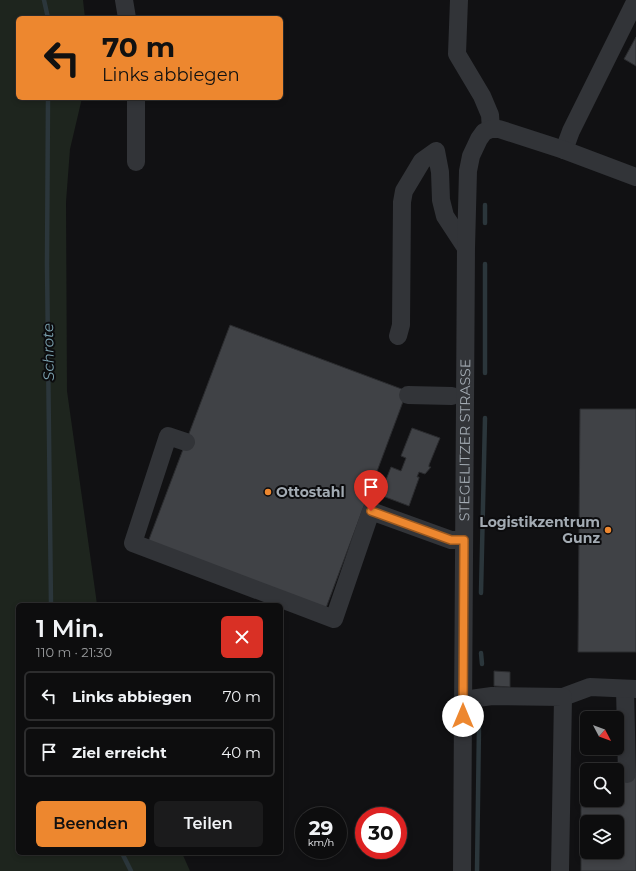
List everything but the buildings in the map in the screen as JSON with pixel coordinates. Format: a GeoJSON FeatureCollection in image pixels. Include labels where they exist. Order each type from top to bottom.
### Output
{"type":"FeatureCollection","features":[{"type":"Feature","properties":{"kind":"street"},"geometry":{"type":"LineString","coordinates":[[124,0],[127,16]]}},
{"type":"Feature","properties":{"kind":"street"},"geometry":{"type":"LineString","coordinates":[[459,0],[457,54],[482,96],[490,115],[491,129],[499,129],[564,150],[636,177]]}},
{"type":"Feature","properties":{"kind":"street"},"geometry":{"type":"LineString","coordinates":[[564,150],[571,130],[636,0]]}},
{"type":"Feature","properties":{"kind":"street"},"geometry":{"type":"LineString","coordinates":[[136,100],[136,162]]}},
{"type":"Feature","properties":{"kind":"street","name":"STEGELITZER STRASSE"},"geometry":{"type":"LineString","coordinates":[[462,871],[466,248],[468,171],[471,156],[484,132],[491,129]]}},
{"type":"Feature","properties":{"kind":"street"},"geometry":{"type":"LineString","coordinates":[[398,336],[401,325],[402,202],[404,191],[422,161],[436,151],[445,216],[466,248]]}},
{"type":"Feature","properties":{"kind":"street"},"geometry":{"type":"LineString","coordinates":[[408,395],[452,396]]}},
{"type":"Feature","properties":{"kind":"street"},"geometry":{"type":"LineString","coordinates":[[186,442],[168,436],[133,544],[334,620],[371,511],[451,540],[464,540]]}},
{"type":"Feature","properties":{"kind":"street"},"geometry":{"type":"LineString","coordinates":[[463,700],[492,696],[563,697],[590,687],[631,689],[627,774]]}},
{"type":"Feature","properties":{"kind":"street"},"geometry":{"type":"LineString","coordinates":[[560,871],[563,697]]}},
{"type":"Feature","properties":{"kind":"shaded area"},"geometry":{"type":"Polygon","coordinates":[[[0,0],[83,0],[85,16],[16,16],[16,100],[82,100],[70,149],[66,202],[67,391],[97,603],[16,603],[16,855],[183,855],[190,871],[0,871],[0,0]]]}},
{"type":"Feature","properties":{"kind":"waterway","name":"Schrote"},"geometry":{"type":"LineString","coordinates":[[44,0],[48,16]]}},
{"type":"Feature","properties":{"kind":"waterway","name":"Schrote"},"geometry":{"type":"LineString","coordinates":[[48,100],[47,264],[51,603]]}},
{"type":"Feature","properties":{"kind":"waterway"},"geometry":{"type":"LineString","coordinates":[[485,205],[485,223]]}},
{"type":"Feature","properties":{"kind":"waterway"},"geometry":{"type":"LineString","coordinates":[[485,264],[485,373]]}},
{"type":"Feature","properties":{"kind":"waterway"},"geometry":{"type":"LineString","coordinates":[[481,593],[485,418]]}},
{"type":"Feature","properties":{"kind":"waterway"},"geometry":{"type":"LineString","coordinates":[[481,653],[482,664]]}},
{"type":"Feature","properties":{"kind":"waterway"},"geometry":{"type":"LineString","coordinates":[[477,871],[479,726]]}},
{"type":"Feature","properties":{"kind":"waterway","name":"Schrote"},"geometry":{"type":"LineString","coordinates":[[123,855],[131,871]]}},
{"type":"Feature","properties":{"kind":"place","name":"Ottostahl"},"geometry":{"type":"Point","coordinates":[268,492]}},
{"type":"Feature","properties":{"kind":"place","name":"Logistikzentrum Gunz"},"geometry":{"type":"Point","coordinates":[608,530]}},
{"type":"Feature","properties":{"kind":"route"},"geometry":{"type":"LineString","coordinates":[[371,511],[451,540],[464,540],[463,716]]}}]}
